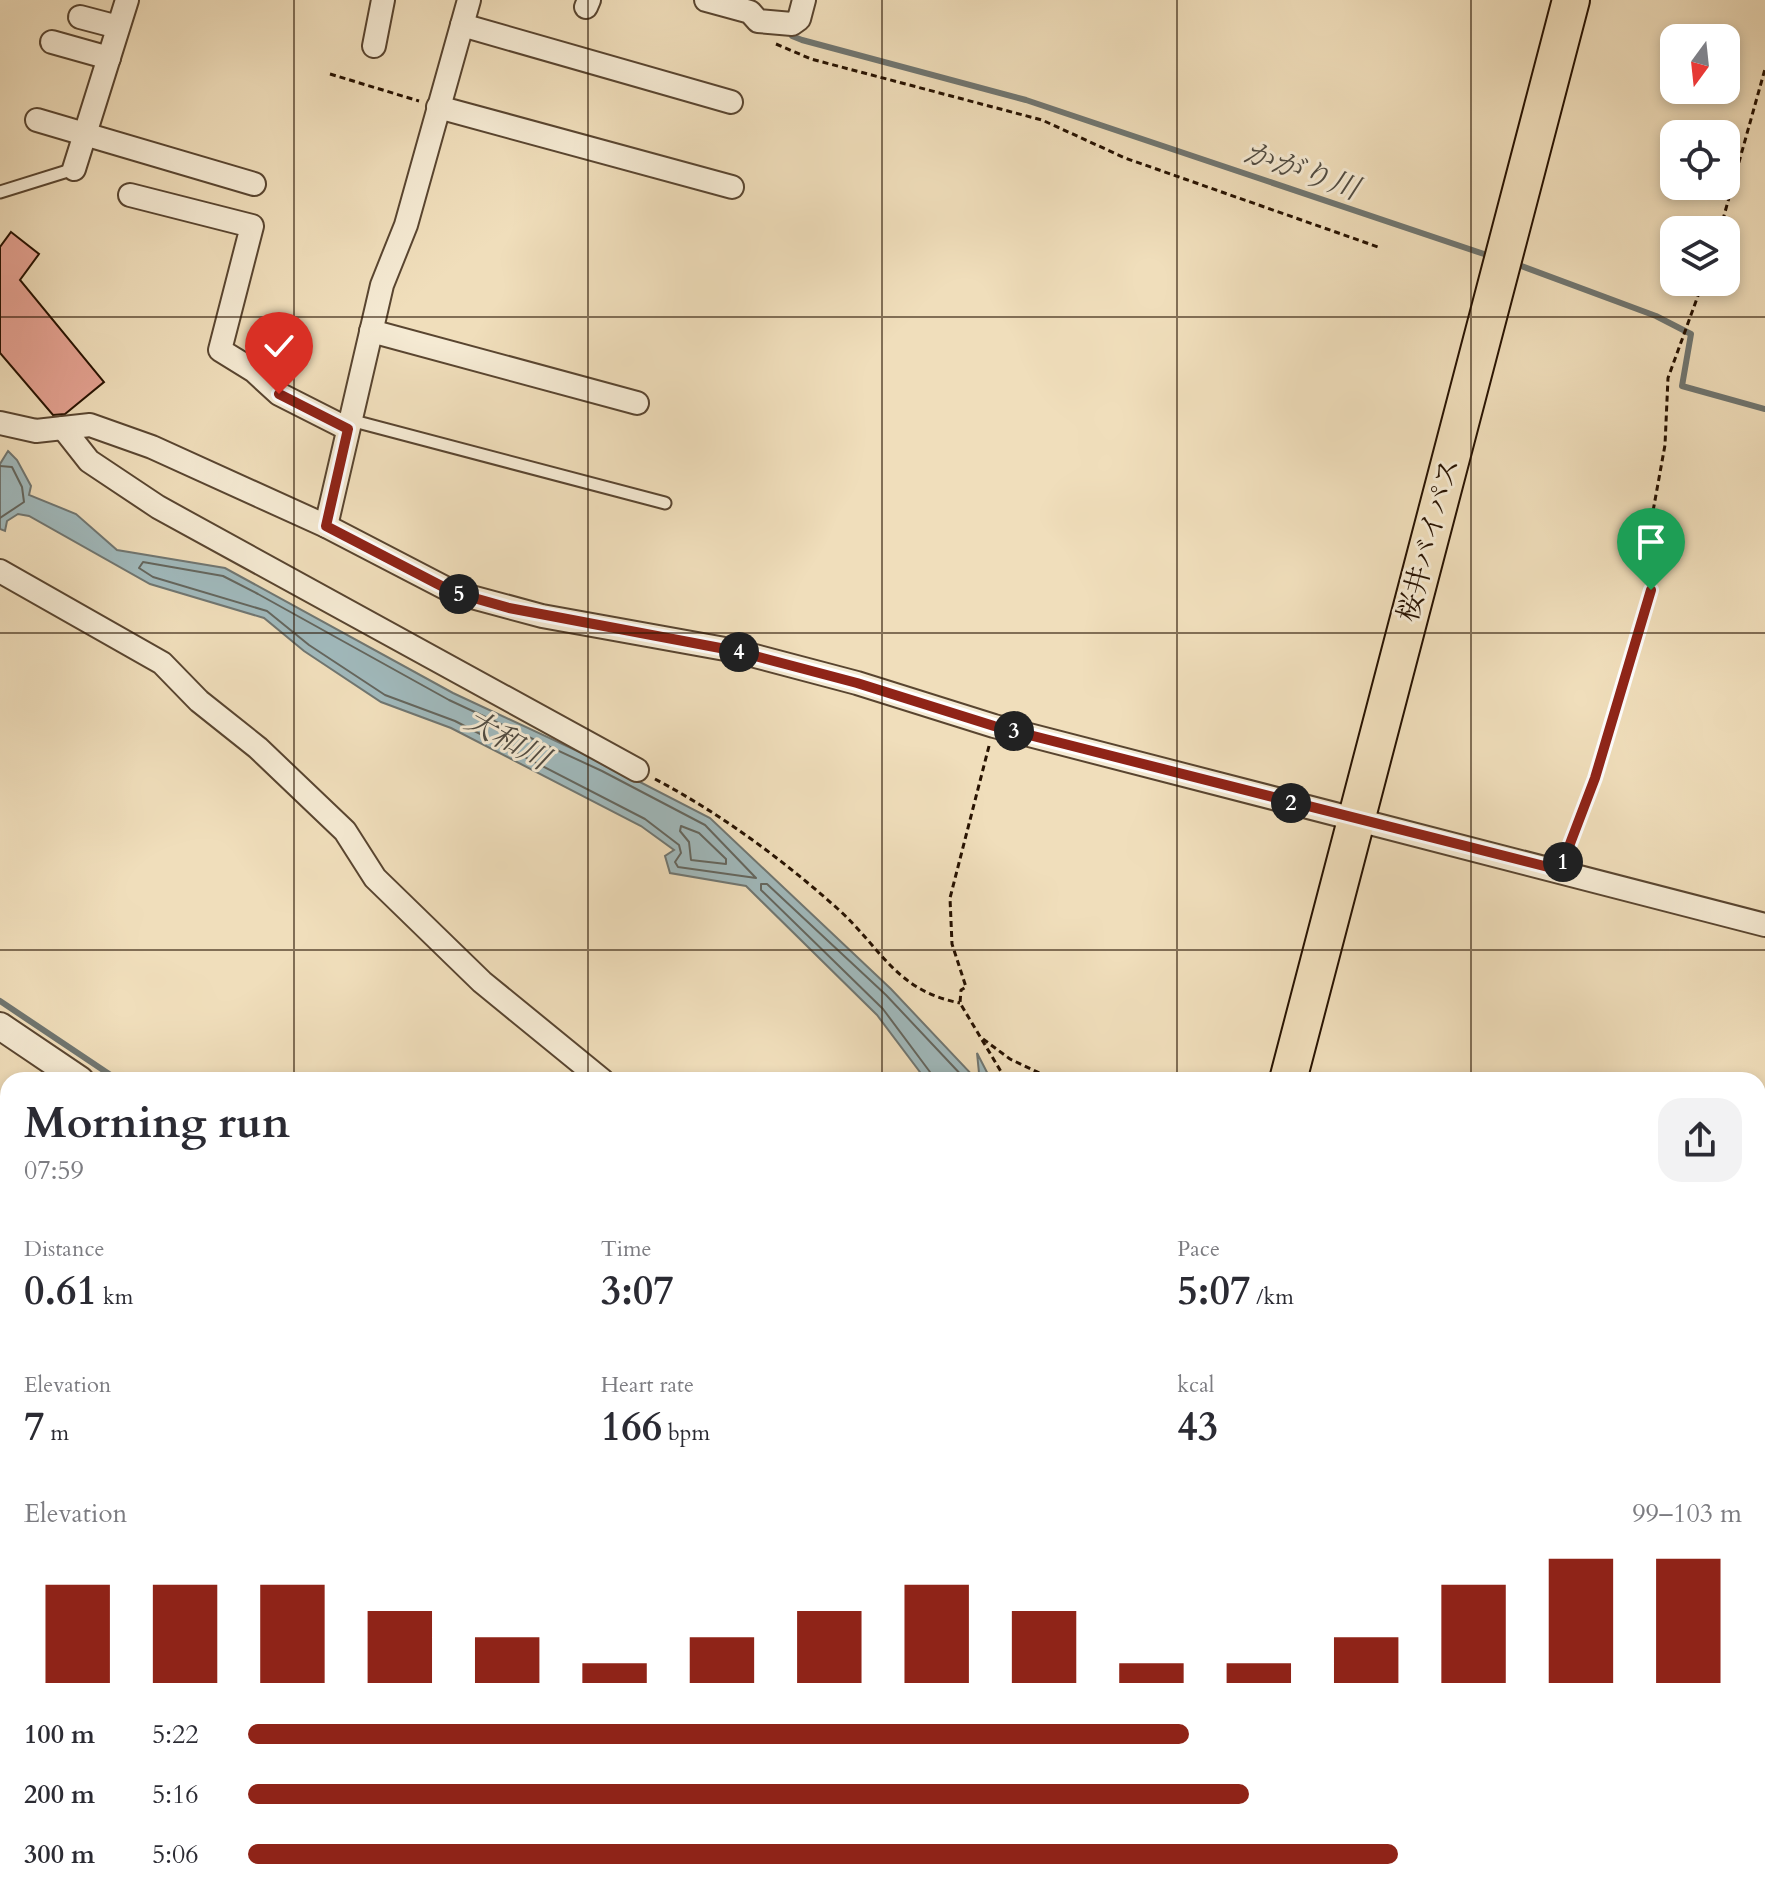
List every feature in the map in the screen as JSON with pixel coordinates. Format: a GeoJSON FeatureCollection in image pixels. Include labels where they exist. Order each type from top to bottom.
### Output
{"type":"FeatureCollection","features":[{"type":"Feature","properties":{"kind":"highway","name":"桜井バイパス"},"geometry":{"type":"LineString","coordinates":[[1290,1072],[1571,0]]}},
{"type":"Feature","properties":{"kind":"street"},"geometry":{"type":"LineString","coordinates":[[74,169],[88,134],[127,0]]}},
{"type":"Feature","properties":{"kind":"street"},"geometry":{"type":"LineString","coordinates":[[374,46],[383,0]]}},
{"type":"Feature","properties":{"kind":"street"},"geometry":{"type":"LineString","coordinates":[[326,526],[382,285],[406,225],[469,0]]}},
{"type":"Feature","properties":{"kind":"street"},"geometry":{"type":"LineString","coordinates":[[706,0],[750,12],[756,19],[792,24],[799,19],[804,0]]}},
{"type":"Feature","properties":{"kind":"street"},"geometry":{"type":"LineString","coordinates":[[80,17],[118,27]]}},
{"type":"Feature","properties":{"kind":"street"},"geometry":{"type":"LineString","coordinates":[[462,25],[731,102]]}},
{"type":"Feature","properties":{"kind":"street"},"geometry":{"type":"LineString","coordinates":[[52,42],[109,58]]}},
{"type":"Feature","properties":{"kind":"street"},"geometry":{"type":"LineString","coordinates":[[438,107],[732,187]]}},
{"type":"Feature","properties":{"kind":"street"},"geometry":{"type":"LineString","coordinates":[[37,120],[254,184]]}},
{"type":"Feature","properties":{"kind":"street"},"geometry":{"type":"LineString","coordinates":[[130,195],[252,226],[220,350],[254,371],[279,394],[349,425]]}},
{"type":"Feature","properties":{"kind":"street"},"geometry":{"type":"LineString","coordinates":[[371,331],[637,403]]}},
{"type":"Feature","properties":{"kind":"street"},"geometry":{"type":"LineString","coordinates":[[0,423],[36,431],[90,425],[152,447],[326,526],[453,592],[542,616],[736,651],[857,683],[994,726],[1765,925]]}},
{"type":"Feature","properties":{"kind":"street"},"geometry":{"type":"LineString","coordinates":[[63,428],[89,461],[158,507],[637,770]]}},
{"type":"Feature","properties":{"kind":"street"},"geometry":{"type":"LineString","coordinates":[[0,571],[162,663],[199,701],[258,748],[345,831],[375,878],[482,982],[592,1072]]}},
{"type":"Feature","properties":{"kind":"street"},"geometry":{"type":"LineString","coordinates":[[0,1026],[68,1072]]}},
{"type":"Feature","properties":{"kind":"lane"},"geometry":{"type":"LineString","coordinates":[[0,192],[74,169]]}},
{"type":"Feature","properties":{"kind":"lane"},"geometry":{"type":"LineString","coordinates":[[349,425],[665,503]]}},
{"type":"Feature","properties":{"kind":"path"},"geometry":{"type":"LineString","coordinates":[[756,19],[778,46],[811,59],[1042,120],[1125,158],[1381,248]]}},
{"type":"Feature","properties":{"kind":"path"},"geometry":{"type":"LineString","coordinates":[[1724,216],[1765,69]]}},
{"type":"Feature","properties":{"kind":"path"},"geometry":{"type":"LineString","coordinates":[[330,74],[438,107]]}},
{"type":"Feature","properties":{"kind":"path"},"geometry":{"type":"LineString","coordinates":[[1560,870],[1595,778],[1651,590],[1655,571],[1644,561],[1665,445],[1668,378],[1698,296]]}},
{"type":"Feature","properties":{"kind":"path"},"geometry":{"type":"LineString","coordinates":[[994,726],[950,898],[952,944],[966,987],[961,990],[960,1003],[1001,1072]]}},
{"type":"Feature","properties":{"kind":"path"},"geometry":{"type":"LineString","coordinates":[[637,770],[709,807],[747,835],[838,910],[905,980],[922,993],[960,1003]]}},
{"type":"Feature","properties":{"kind":"path"},"geometry":{"type":"LineString","coordinates":[[980,1037],[1010,1059],[1037,1072]]}},
{"type":"Feature","properties":{"kind":"water","name":"大和川"},"geometry":{"type":"Polygon","coordinates":[[[8,451],[17,460],[31,486],[29,495],[76,514],[117,550],[225,568],[453,693],[605,764],[710,818],[891,989],[969,1072],[920,1072],[877,1015],[746,886],[670,873],[665,856],[674,850],[641,826],[451,728],[381,702],[304,651],[264,618],[150,584],[29,516],[18,514],[7,521],[5,531],[0,529],[0,464],[8,451]]]}},
{"type":"Feature","properties":{"kind":"water","name":"大和川"},"geometry":{"type":"Polygon","coordinates":[[[977,1053],[987,1072],[979,1072],[977,1053]]]}},
{"type":"Feature","properties":{"kind":"building"},"geometry":{"type":"Polygon","coordinates":[[[11,232],[39,254],[20,280],[104,382],[65,414],[53,415],[0,353],[0,247],[11,232]]]}},
{"type":"Feature","properties":{"kind":"waterway","name":"かがり川"},"geometry":{"type":"LineString","coordinates":[[792,27],[792,36],[802,40],[1026,100],[1490,256]]}},
{"type":"Feature","properties":{"kind":"waterway","name":"かがり川"},"geometry":{"type":"LineString","coordinates":[[1516,264],[1656,316],[1691,334],[1682,386],[1765,409]]}},
{"type":"Feature","properties":{"kind":"waterway"},"geometry":{"type":"LineString","coordinates":[[0,1001],[106,1072]]}},
{"type":"Feature","properties":{"kind":"route"},"geometry":{"type":"LineString","coordinates":[[279,394],[348,429],[326,526],[453,592],[542,616],[736,651],[857,683],[994,726],[1560,870],[1595,778],[1651,590]]}}]}
